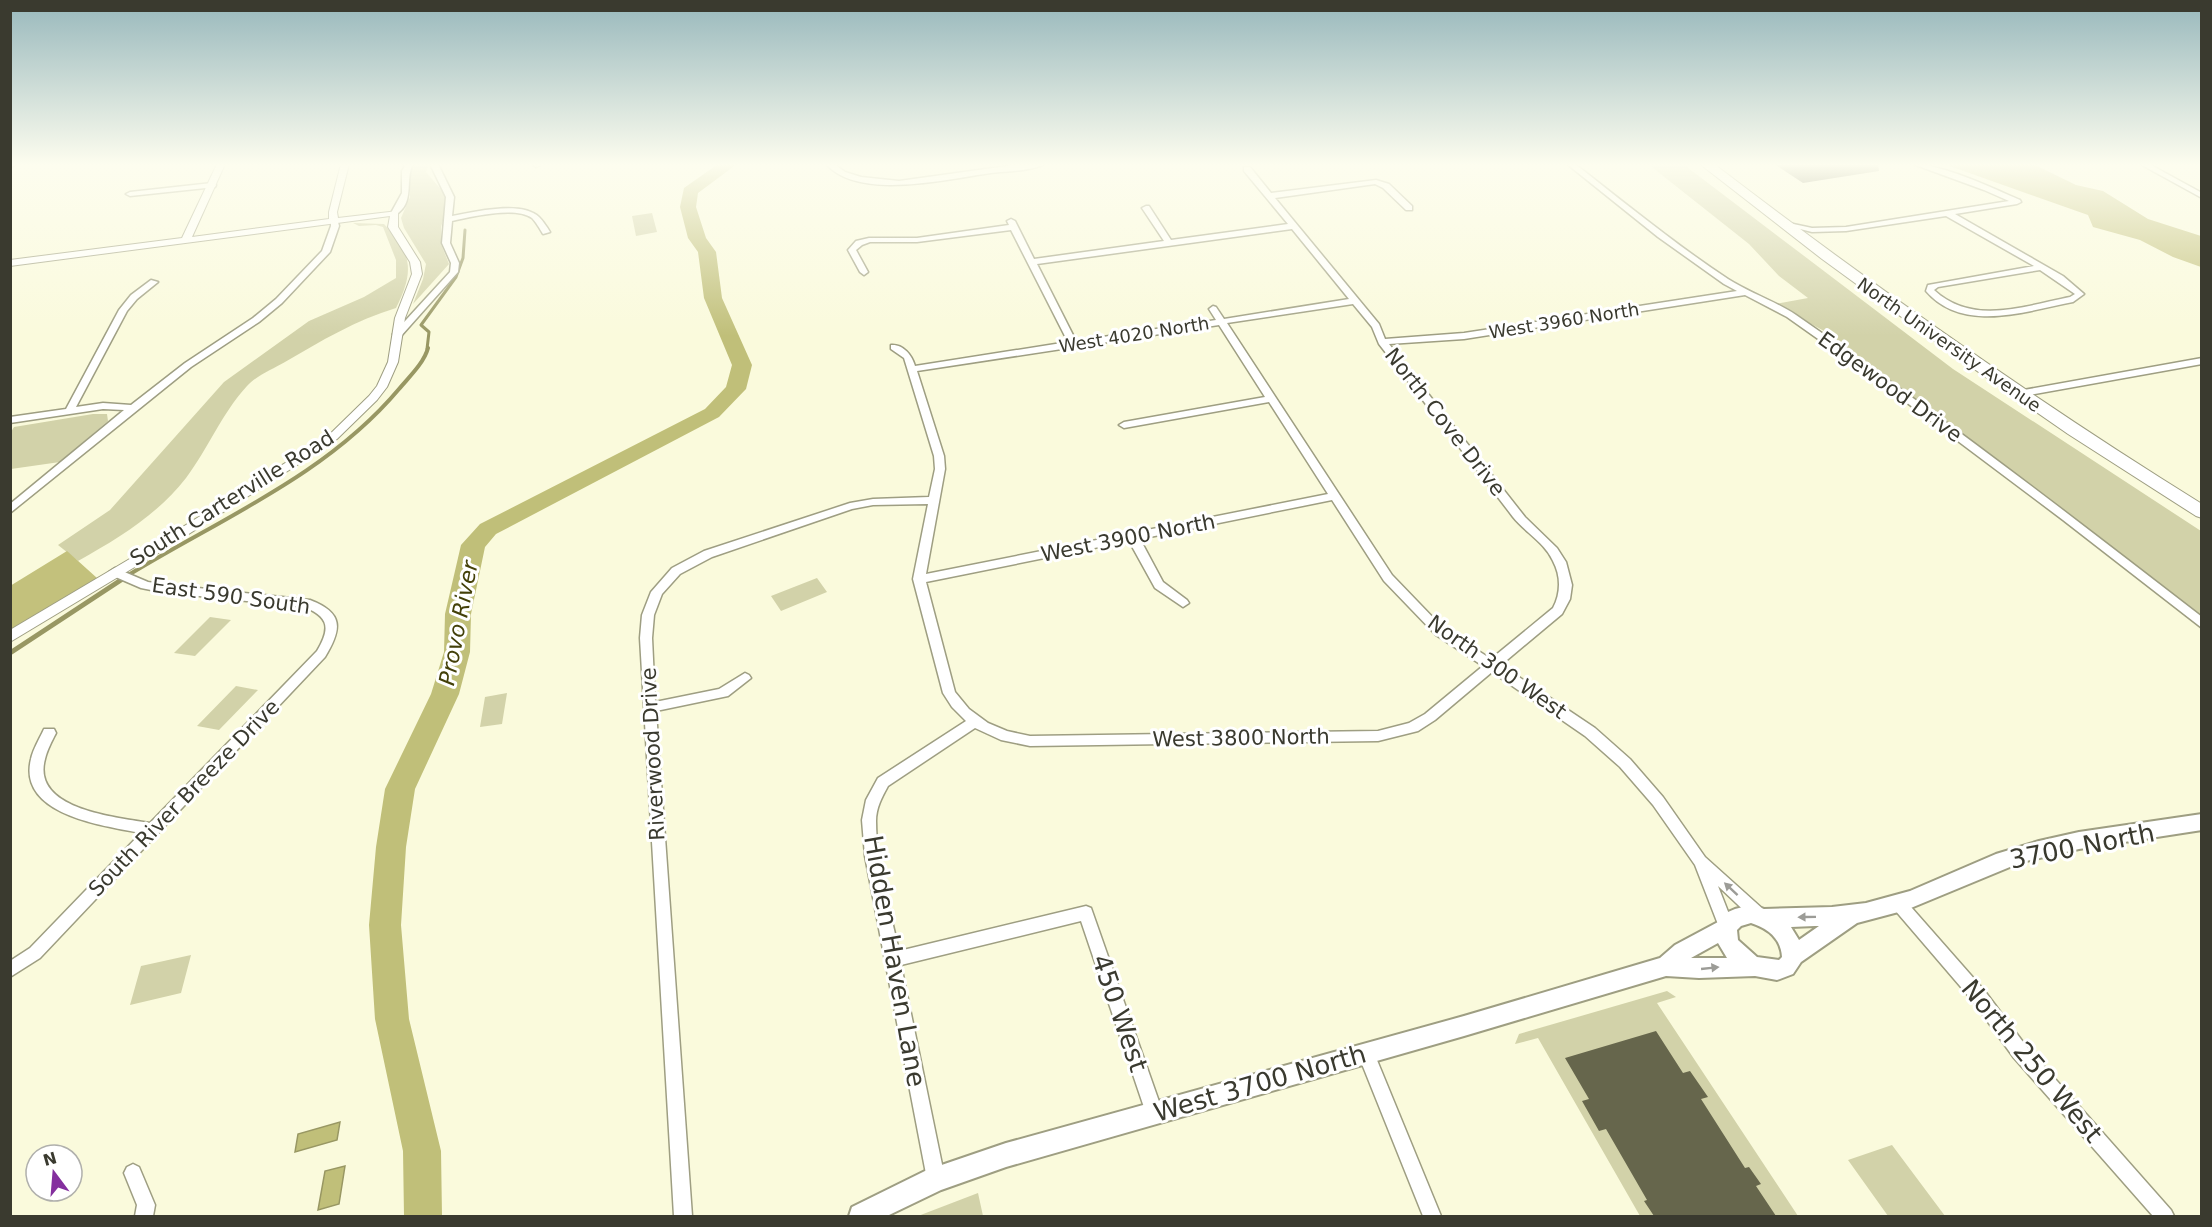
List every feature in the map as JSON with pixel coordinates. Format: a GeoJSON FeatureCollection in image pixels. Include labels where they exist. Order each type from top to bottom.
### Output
{"type":"FeatureCollection","features":[{"type":"Feature","properties":{"kind":"highway","name":"North University Avenue"},"geometry":{"type":"LineString","coordinates":[[1782,223],[1900,312],[2018,394],[2202,512]]}},
{"type":"Feature","properties":{"kind":"main road","name":"3700 North"},"geometry":{"type":"LineString","coordinates":[[1899,904],[2004,859],[2040,848],[2158,831],[2202,822]]}},
{"type":"Feature","properties":{"kind":"main road"},"geometry":{"type":"LineString","coordinates":[[1763,918],[1850,916],[1899,904]]}},
{"type":"Feature","properties":{"kind":"main road"},"geometry":{"type":"LineString","coordinates":[[1751,914],[1763,918],[1777,925],[1792,946],[1793,956],[1789,965],[1780,970],[1767,971],[1754,967],[1731,950],[1726,939],[1726,928],[1730,920],[1739,915],[1751,914]]}},
{"type":"Feature","properties":{"kind":"main road"},"geometry":{"type":"LineString","coordinates":[[1793,956],[1850,916]]}},
{"type":"Feature","properties":{"kind":"main road","name":"West 3700 North"},"geometry":{"type":"LineString","coordinates":[[1666,966],[1683,952],[1726,928]]}},
{"type":"Feature","properties":{"kind":"main road","name":"West 3700 North"},"geometry":{"type":"LineString","coordinates":[[861,1216],[936,1179],[1006,1155],[1666,966],[1695,969],[1754,967]]}},
{"type":"Feature","properties":{"kind":"street"},"geometry":{"type":"LineString","coordinates":[[186,240],[195,221]]}},
{"type":"Feature","properties":{"kind":"street"},"geometry":{"type":"LineString","coordinates":[[10,263],[325,221]]}},
{"type":"Feature","properties":{"kind":"street"},"geometry":{"type":"LineString","coordinates":[[10,510],[188,365],[256,320],[279,301],[326,252],[335,226],[334,221]]}},
{"type":"Feature","properties":{"kind":"street","name":"South Carterville Road"},"geometry":{"type":"LineString","coordinates":[[10,637],[261,484],[333,437],[358,414],[382,387],[393,362],[400,318],[417,274],[415,262],[393,227],[394,221]]}},
{"type":"Feature","properties":{"kind":"street"},"geometry":{"type":"LineString","coordinates":[[398,334],[454,272],[455,263],[446,243],[447,221]]}},
{"type":"Feature","properties":{"kind":"street"},"geometry":{"type":"LineString","coordinates":[[537,221],[546,232]]}},
{"type":"Feature","properties":{"kind":"street"},"geometry":{"type":"LineString","coordinates":[[1154,221],[1168,243]]}},
{"type":"Feature","properties":{"kind":"street","name":"North Cove Drive"},"geometry":{"type":"LineString","coordinates":[[1292,221],[1376,326],[1382,342],[1521,519],[1553,551],[1565,575],[1564,599],[1558,610],[1491,667]]}},
{"type":"Feature","properties":{"kind":"street","name":"Edgewood Drive"},"geometry":{"type":"LineString","coordinates":[[1643,221],[1745,292],[1790,315],[1889,384],[2067,518],[2202,624]]}},
{"type":"Feature","properties":{"kind":"street"},"geometry":{"type":"LineString","coordinates":[[1782,223],[1812,230],[1846,229],[1899,221]]}},
{"type":"Feature","properties":{"kind":"street"},"geometry":{"type":"LineString","coordinates":[[1961,221],[2040,267],[2074,287],[2080,294],[2073,299],[1980,315],[1959,311],[1931,293],[1930,289],[1933,286],[2040,267]]}},
{"type":"Feature","properties":{"kind":"street"},"geometry":{"type":"LineString","coordinates":[[864,272],[852,250],[856,245],[865,241],[917,240],[1012,224],[1073,344]]}},
{"type":"Feature","properties":{"kind":"street"},"geometry":{"type":"LineString","coordinates":[[1032,262],[1296,226]]}},
{"type":"Feature","properties":{"kind":"street"},"geometry":{"type":"LineString","coordinates":[[1813,247],[1820,236],[1846,229]]}},
{"type":"Feature","properties":{"kind":"street"},"geometry":{"type":"LineString","coordinates":[[70,411],[80,388],[123,310],[134,297],[154,282]]}},
{"type":"Feature","properties":{"kind":"street","name":"West 3960 North"},"geometry":{"type":"LineString","coordinates":[[1382,342],[1471,335],[1745,292]]}},
{"type":"Feature","properties":{"kind":"street","name":"West 4020 North"},"geometry":{"type":"LineString","coordinates":[[912,369],[1356,302]]}},
{"type":"Feature","properties":{"kind":"street","name":"North 300 West"},"geometry":{"type":"LineString","coordinates":[[1213,309],[1388,578],[1406,598],[1440,632],[1590,732],[1625,763],[1658,801],[1700,861],[1763,918]]}},
{"type":"Feature","properties":{"kind":"street"},"geometry":{"type":"LineString","coordinates":[[894,347],[906,354],[939,456],[940,469],[919,579],[949,693],[974,722]]}},
{"type":"Feature","properties":{"kind":"street"},"geometry":{"type":"LineString","coordinates":[[2018,394],[2198,364]]}},
{"type":"Feature","properties":{"kind":"street"},"geometry":{"type":"LineString","coordinates":[[1124,425],[1271,399]]}},
{"type":"Feature","properties":{"kind":"street"},"geometry":{"type":"LineString","coordinates":[[10,420],[103,406],[133,408]]}},
{"type":"Feature","properties":{"kind":"street","name":"West 3900 North"},"geometry":{"type":"LineString","coordinates":[[919,579],[1336,496]]}},
{"type":"Feature","properties":{"kind":"street","name":"Riverwood Drive"},"geometry":{"type":"LineString","coordinates":[[683,1216],[649,708],[646,638],[648,615],[657,592],[676,571],[708,554],[850,506],[873,502],[934,500]]}},
{"type":"Feature","properties":{"kind":"street"},"geometry":{"type":"LineString","coordinates":[[1133,537],[1159,585],[1183,603]]}},
{"type":"Feature","properties":{"kind":"street","name":"East 590 South"},"geometry":{"type":"LineString","coordinates":[[115,572],[144,585],[161,588],[306,603],[327,613],[333,626],[332,633]]}},
{"type":"Feature","properties":{"kind":"street","name":"South River Breeze Drive"},"geometry":{"type":"LineString","coordinates":[[10,970],[29,957],[154,830],[321,654],[332,633]]}},
{"type":"Feature","properties":{"kind":"street","name":"West 3800 North"},"geometry":{"type":"LineString","coordinates":[[974,722],[996,734],[1030,741],[1378,736],[1413,728],[1430,717],[1491,667]]}},
{"type":"Feature","properties":{"kind":"street"},"geometry":{"type":"LineString","coordinates":[[649,708],[723,693],[745,678]]}},
{"type":"Feature","properties":{"kind":"street","name":"Hidden Haven Lane"},"geometry":{"type":"LineString","coordinates":[[936,1179],[872,856],[869,820],[873,800],[883,782],[974,722]]}},
{"type":"Feature","properties":{"kind":"street"},"geometry":{"type":"LineString","coordinates":[[49,733],[39,747],[31,769],[33,784],[47,803],[62,810],[154,830]]}},
{"type":"Feature","properties":{"kind":"street","name":"North 300 West"},"geometry":{"type":"LineString","coordinates":[[1700,861],[1726,928]]}},
{"type":"Feature","properties":{"kind":"street","name":"North 250 West"},"geometry":{"type":"LineString","coordinates":[[1899,904],[1978,995],[2020,1052],[2165,1216]]}},
{"type":"Feature","properties":{"kind":"street","name":"450 West"},"geometry":{"type":"LineString","coordinates":[[892,960],[1086,913],[1154,1113]]}},
{"type":"Feature","properties":{"kind":"street"},"geometry":{"type":"LineString","coordinates":[[1366,1053],[1432,1216]]}},
{"type":"Feature","properties":{"kind":"street"},"geometry":{"type":"LineString","coordinates":[[133,1173],[146,1205],[144,1216]]}},
{"type":"Feature","properties":{"kind":"green space"},"geometry":{"type":"Polygon","coordinates":[[[402,221],[443,221],[441,244],[449,264],[413,304],[426,264],[402,221]]]}},
{"type":"Feature","properties":{"kind":"green space"},"geometry":{"type":"Polygon","coordinates":[[[633,221],[654,221],[657,232],[636,236],[633,221]]]}},
{"type":"Feature","properties":{"kind":"green space"},"geometry":{"type":"Polygon","coordinates":[[[1720,221],[1758,221],[1953,369],[2201,531],[2201,617],[1869,364],[1824,331],[1775,304],[1808,298],[1779,276],[1749,244],[1720,221]]]}},
{"type":"Feature","properties":{"kind":"green space"},"geometry":{"type":"Polygon","coordinates":[[[353,223],[384,224],[401,245],[408,264],[408,274],[396,308],[339,332],[251,382],[230,408],[186,478],[163,503],[136,525],[78,561],[58,545],[110,510],[224,382],[309,321],[364,297],[396,278],[396,260],[383,227],[359,226],[353,223]]]}},
{"type":"Feature","properties":{"kind":"green space"},"geometry":{"type":"Polygon","coordinates":[[[93,414],[107,414],[108,421],[60,462],[11,469],[11,432],[14,427],[93,414]]]}},
{"type":"Feature","properties":{"kind":"green space"},"geometry":{"type":"Polygon","coordinates":[[[817,578],[827,592],[781,611],[771,596],[817,578]]]}},
{"type":"Feature","properties":{"kind":"green space"},"geometry":{"type":"Polygon","coordinates":[[[210,617],[231,620],[195,656],[174,653],[210,617]]]}},
{"type":"Feature","properties":{"kind":"green space"},"geometry":{"type":"Polygon","coordinates":[[[236,686],[258,690],[219,730],[197,726],[236,686]]]}},
{"type":"Feature","properties":{"kind":"green space"},"geometry":{"type":"Polygon","coordinates":[[[507,693],[502,724],[480,727],[485,697],[507,693]]]}},
{"type":"Feature","properties":{"kind":"green space"},"geometry":{"type":"Polygon","coordinates":[[[191,955],[181,993],[130,1005],[141,966],[191,955]]]}},
{"type":"Feature","properties":{"kind":"green space"},"geometry":{"type":"Polygon","coordinates":[[[1667,991],[1676,997],[1657,1003],[1798,1216],[1640,1216],[1538,1038],[1515,1044],[1519,1034],[1667,991]]]}},
{"type":"Feature","properties":{"kind":"green space"},"geometry":{"type":"Polygon","coordinates":[[[1892,1145],[1945,1216],[1888,1216],[1848,1160],[1892,1145]]]}},
{"type":"Feature","properties":{"kind":"green space"},"geometry":{"type":"Polygon","coordinates":[[[978,1193],[983,1216],[918,1216],[978,1193]]]}},
{"type":"Feature","properties":{"kind":"shaded area"},"geometry":{"type":"Polygon","coordinates":[[[2091,221],[2155,221],[2201,236],[2201,267],[2173,257],[2140,240],[2093,227],[2091,221]]]}},
{"type":"Feature","properties":{"kind":"shaded area"},"geometry":{"type":"Polygon","coordinates":[[[67,551],[97,578],[11,631],[10,586],[67,551]]]}},
{"type":"Feature","properties":{"kind":"shaded area"},"geometry":{"type":"Polygon","coordinates":[[[340,1122],[337,1140],[295,1152],[298,1134],[340,1122]]]}},
{"type":"Feature","properties":{"kind":"shaded area"},"geometry":{"type":"Polygon","coordinates":[[[345,1166],[339,1204],[318,1210],[325,1171],[345,1166]]]}},
{"type":"Feature","properties":{"kind":"building"},"geometry":{"type":"Polygon","coordinates":[[[1656,1031],[1683,1073],[1690,1071],[1708,1097],[1701,1099],[1745,1168],[1749,1167],[1761,1184],[1756,1186],[1776,1216],[1654,1216],[1644,1201],[1647,1200],[1606,1129],[1599,1131],[1582,1101],[1589,1099],[1565,1058],[1656,1031]]]}},
{"type":"Feature","properties":{"kind":"waterway","name":"Provo River"},"geometry":{"type":"LineString","coordinates":[[423,1216],[422,1151],[392,1019],[385,925],[391,847],[400,789],[445,694],[457,652],[458,614],[473,545],[488,529],[712,413],[736,389],[742,365],[713,298],[707,252],[697,238],[692,221]]}},
{"type":"Feature","properties":{"kind":"waterway"},"geometry":{"type":"LineString","coordinates":[[427,349],[429,332],[421,325],[456,277],[463,258],[465,230]]}},
{"type":"Feature","properties":{"kind":"waterway"},"geometry":{"type":"LineString","coordinates":[[122,579],[268,495],[338,448],[370,420],[399,389],[420,364],[428,348]]}},
{"type":"Feature","properties":{"kind":"waterway"},"geometry":{"type":"LineString","coordinates":[[10,653],[124,578]]}}]}
